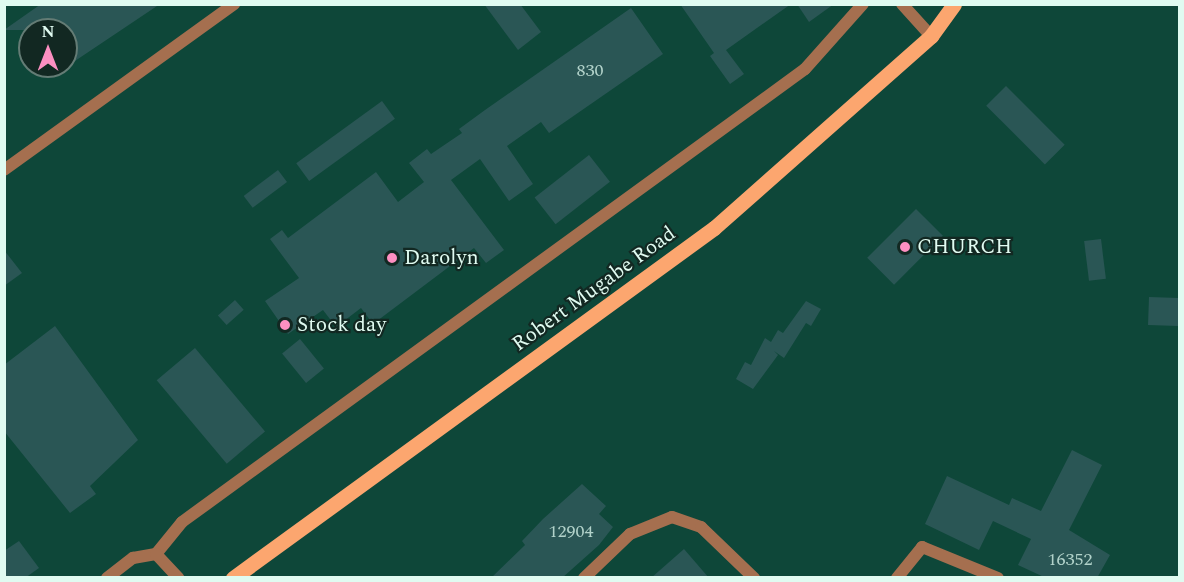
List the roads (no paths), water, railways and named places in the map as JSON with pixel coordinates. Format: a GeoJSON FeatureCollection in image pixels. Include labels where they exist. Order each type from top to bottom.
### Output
{"type":"FeatureCollection","features":[{"type":"Feature","properties":{"kind":"main road","name":"Robert Mugabe Road"},"geometry":{"type":"LineString","coordinates":[[232,578],[714,228],[931,36],[954,4]]}},
{"type":"Feature","properties":{"kind":"street"},"geometry":{"type":"LineString","coordinates":[[4,170],[234,4]]}},
{"type":"Feature","properties":{"kind":"street"},"geometry":{"type":"LineString","coordinates":[[107,578],[133,558],[156,554],[182,522],[805,69],[863,4]]}},
{"type":"Feature","properties":{"kind":"street"},"geometry":{"type":"LineString","coordinates":[[902,4],[931,36]]}},
{"type":"Feature","properties":{"kind":"street"},"geometry":{"type":"LineString","coordinates":[[584,578],[630,534],[672,517],[701,527],[754,578]]}},
{"type":"Feature","properties":{"kind":"street"},"geometry":{"type":"LineString","coordinates":[[897,578],[922,546],[998,578]]}},
{"type":"Feature","properties":{"kind":"street"},"geometry":{"type":"LineString","coordinates":[[156,554],[178,578]]}},
{"type":"Feature","properties":{"kind":"place","name":"CHURCH"},"geometry":{"type":"Point","coordinates":[905,247]}},
{"type":"Feature","properties":{"kind":"place","name":"Darolyn"},"geometry":{"type":"Point","coordinates":[392,258]}},
{"type":"Feature","properties":{"kind":"place","name":"Stock day"},"geometry":{"type":"Point","coordinates":[285,325]}}]}
